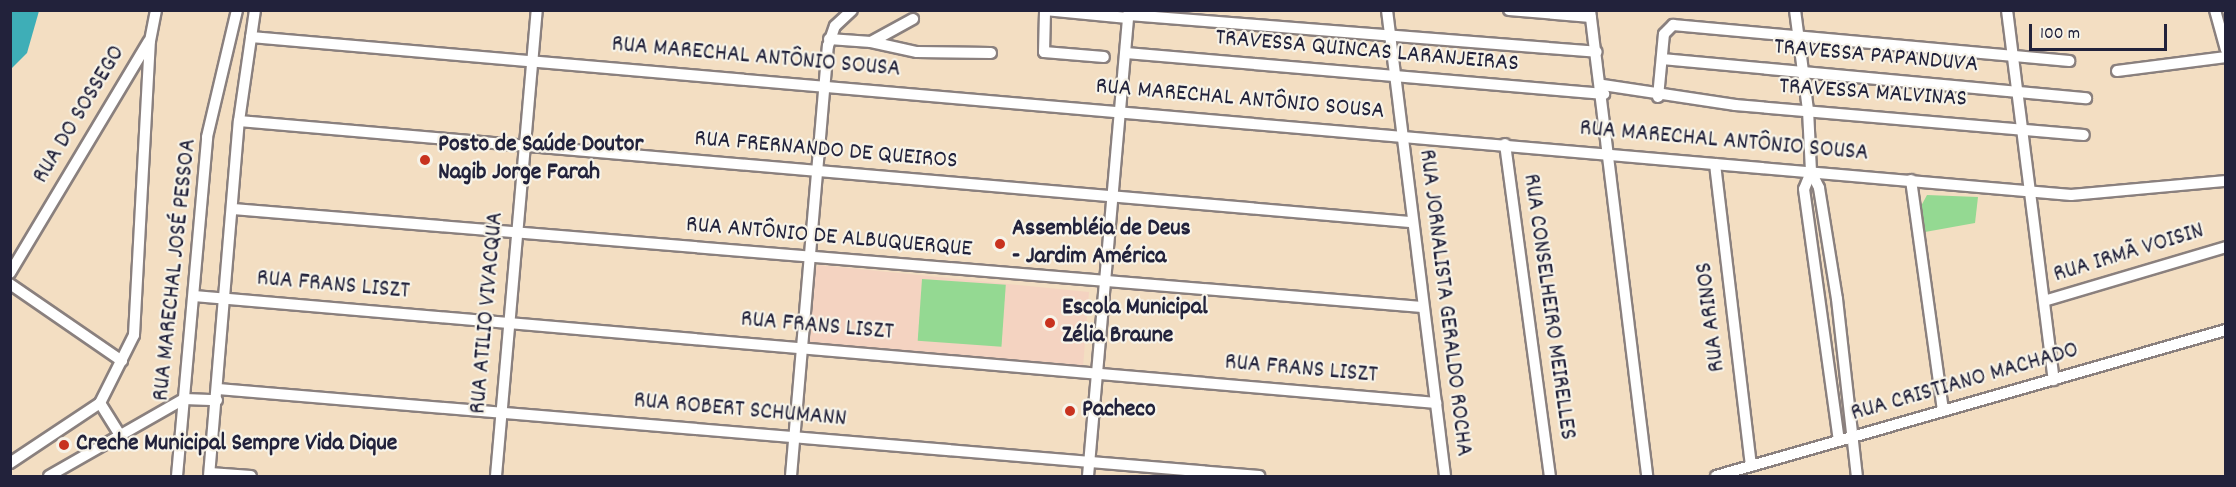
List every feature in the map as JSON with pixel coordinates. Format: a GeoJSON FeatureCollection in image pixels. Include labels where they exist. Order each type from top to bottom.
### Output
{"type":"FeatureCollection","features":[{"type":"Feature","properties":{"kind":"street"},"geometry":{"type":"LineString","coordinates":[[10,463],[100,403],[134,335],[150,41],[156,10]]}},
{"type":"Feature","properties":{"kind":"street","name":"RUA MARECHAL JOSÉ PESSOA"},"geometry":{"type":"LineString","coordinates":[[177,477],[207,137],[234,34],[237,10]]}},
{"type":"Feature","properties":{"kind":"street","name":"RUA MARECHAL JOSÉ PESSOA"},"geometry":{"type":"LineString","coordinates":[[210,475],[239,121],[255,10]]}},
{"type":"Feature","properties":{"kind":"street","name":"RUA ATILIO VIVACQUA"},"geometry":{"type":"LineString","coordinates":[[496,477],[537,10]]}},
{"type":"Feature","properties":{"kind":"street"},"geometry":{"type":"LineString","coordinates":[[791,477],[829,39],[852,10]]}},
{"type":"Feature","properties":{"kind":"street","name":"RUA JORNALISTA GERALDO ROCHA"},"geometry":{"type":"LineString","coordinates":[[1387,10],[1410,222],[1445,477]]}},
{"type":"Feature","properties":{"kind":"street"},"geometry":{"type":"LineString","coordinates":[[1509,10],[1590,14],[1611,153],[1647,477]]}},
{"type":"Feature","properties":{"kind":"street"},"geometry":{"type":"LineString","coordinates":[[1795,10],[1808,110],[1811,172],[1819,188],[1837,299],[1857,477]]}},
{"type":"Feature","properties":{"kind":"street"},"geometry":{"type":"LineString","coordinates":[[2007,10],[2020,127],[2054,380]]}},
{"type":"Feature","properties":{"kind":"street"},"geometry":{"type":"LineString","coordinates":[[2215,10],[2226,50]]}},
{"type":"Feature","properties":{"kind":"street"},"geometry":{"type":"LineString","coordinates":[[1104,57],[1044,52],[1045,11],[1129,15],[1391,39],[1597,52]]}},
{"type":"Feature","properties":{"kind":"street"},"geometry":{"type":"LineString","coordinates":[[1088,477],[1108,282],[1129,15]]}},
{"type":"Feature","properties":{"kind":"street"},"geometry":{"type":"LineString","coordinates":[[871,42],[913,19]]}},
{"type":"Feature","properties":{"kind":"street"},"geometry":{"type":"LineString","coordinates":[[1658,97],[1664,34],[1673,25],[2069,61]]}},
{"type":"Feature","properties":{"kind":"street","name":"RUA MARECHAL ANTÔNIO SOUSA"},"geometry":{"type":"LineString","coordinates":[[251,37],[1122,110],[2029,191],[2097,195],[2226,181]]}},
{"type":"Feature","properties":{"kind":"street"},"geometry":{"type":"LineString","coordinates":[[829,39],[871,42],[917,52],[991,53]]}},
{"type":"Feature","properties":{"kind":"street","name":"RUA DO SOSSEGO"},"geometry":{"type":"LineString","coordinates":[[10,273],[150,41]]}},
{"type":"Feature","properties":{"kind":"street","name":"TRAVESSA QUINCAS LARANJEIRAS"},"geometry":{"type":"LineString","coordinates":[[1126,52],[1603,90],[1658,97]]}},
{"type":"Feature","properties":{"kind":"street"},"geometry":{"type":"LineString","coordinates":[[2117,70],[2226,57]]}},
{"type":"Feature","properties":{"kind":"street","name":"TRAVESSA PAPANDUVA"},"geometry":{"type":"LineString","coordinates":[[1662,59],[2086,98]]}},
{"type":"Feature","properties":{"kind":"street","name":"TRAVESSA MALVINAS"},"geometry":{"type":"LineString","coordinates":[[1658,97],[2020,127],[2085,135]]}},
{"type":"Feature","properties":{"kind":"street","name":"RUA FRERNANDO DE QUEIROS"},"geometry":{"type":"LineString","coordinates":[[239,121],[525,148],[1410,222]]}},
{"type":"Feature","properties":{"kind":"street","name":"RUA CONSELHEIRO MEIRELLES"},"geometry":{"type":"LineString","coordinates":[[1505,144],[1550,477]]}},
{"type":"Feature","properties":{"kind":"street","name":"RUA ARINOS"},"geometry":{"type":"LineString","coordinates":[[1714,164],[1751,466]]}},
{"type":"Feature","properties":{"kind":"street"},"geometry":{"type":"LineString","coordinates":[[1811,172],[1804,189],[1839,441]]}},
{"type":"Feature","properties":{"kind":"street"},"geometry":{"type":"LineString","coordinates":[[1911,180],[1943,411]]}},
{"type":"Feature","properties":{"kind":"street","name":"RUA ANTÔNIO DE ALBUQUERQUE"},"geometry":{"type":"LineString","coordinates":[[233,209],[810,258],[1422,306]]}},
{"type":"Feature","properties":{"kind":"street","name":"RUA IRMÃ VOISIN"},"geometry":{"type":"LineString","coordinates":[[2044,301],[2226,247]]}},
{"type":"Feature","properties":{"kind":"street"},"geometry":{"type":"LineString","coordinates":[[10,284],[122,361]]}},
{"type":"Feature","properties":{"kind":"street","name":"RUA FRANS LISZT"},"geometry":{"type":"LineString","coordinates":[[194,296],[1436,403]]}},
{"type":"Feature","properties":{"kind":"street"},"geometry":{"type":"LineString","coordinates":[[1821,301],[1837,299]]}},
{"type":"Feature","properties":{"kind":"street","name":"RUA CRISTIANO MACHADO"},"geometry":{"type":"LineString","coordinates":[[1716,477],[2226,330]]}},
{"type":"Feature","properties":{"kind":"street","name":"RUA ROBERT SCHUMANN"},"geometry":{"type":"LineString","coordinates":[[218,389],[1089,460],[1259,477]]}},
{"type":"Feature","properties":{"kind":"street"},"geometry":{"type":"LineString","coordinates":[[49,477],[184,399],[216,400]]}},
{"type":"Feature","properties":{"kind":"street"},"geometry":{"type":"LineString","coordinates":[[100,403],[120,435]]}},
{"type":"Feature","properties":{"kind":"street"},"geometry":{"type":"LineString","coordinates":[[210,475],[251,477]]}},
{"type":"Feature","properties":{"kind":"shaded area"},"geometry":{"type":"Polygon","coordinates":[[[819,265],[1089,292],[1083,367],[807,345],[813,270],[819,265]]]}},
{"type":"Feature","properties":{"kind":"green space"},"geometry":{"type":"Polygon","coordinates":[[[1927,195],[1978,197],[1975,223],[1925,232],[1920,208],[1927,195]]]}},
{"type":"Feature","properties":{"kind":"green space"},"geometry":{"type":"Polygon","coordinates":[[[922,279],[1006,285],[1001,347],[918,341],[922,279]]]}},
{"type":"Feature","properties":{"kind":"water"},"geometry":{"type":"Polygon","coordinates":[[[11,10],[39,11],[27,53],[11,69],[11,10]]]}},
{"type":"Feature","properties":{"kind":"place","name":"Posto de Saúde Doutor Nagib Jorge Farah"},"geometry":{"type":"Point","coordinates":[425,160]}},
{"type":"Feature","properties":{"kind":"place","name":"Assembléia de Deus - Jardim América"},"geometry":{"type":"Point","coordinates":[1000,244]}},
{"type":"Feature","properties":{"kind":"place","name":"Escola Municipal Zélia Braune"},"geometry":{"type":"Point","coordinates":[1050,323]}},
{"type":"Feature","properties":{"kind":"place","name":"Pacheco"},"geometry":{"type":"Point","coordinates":[1070,411]}},
{"type":"Feature","properties":{"kind":"place","name":"Creche Municipal Sempre Vida Dique"},"geometry":{"type":"Point","coordinates":[64,445]}}]}
